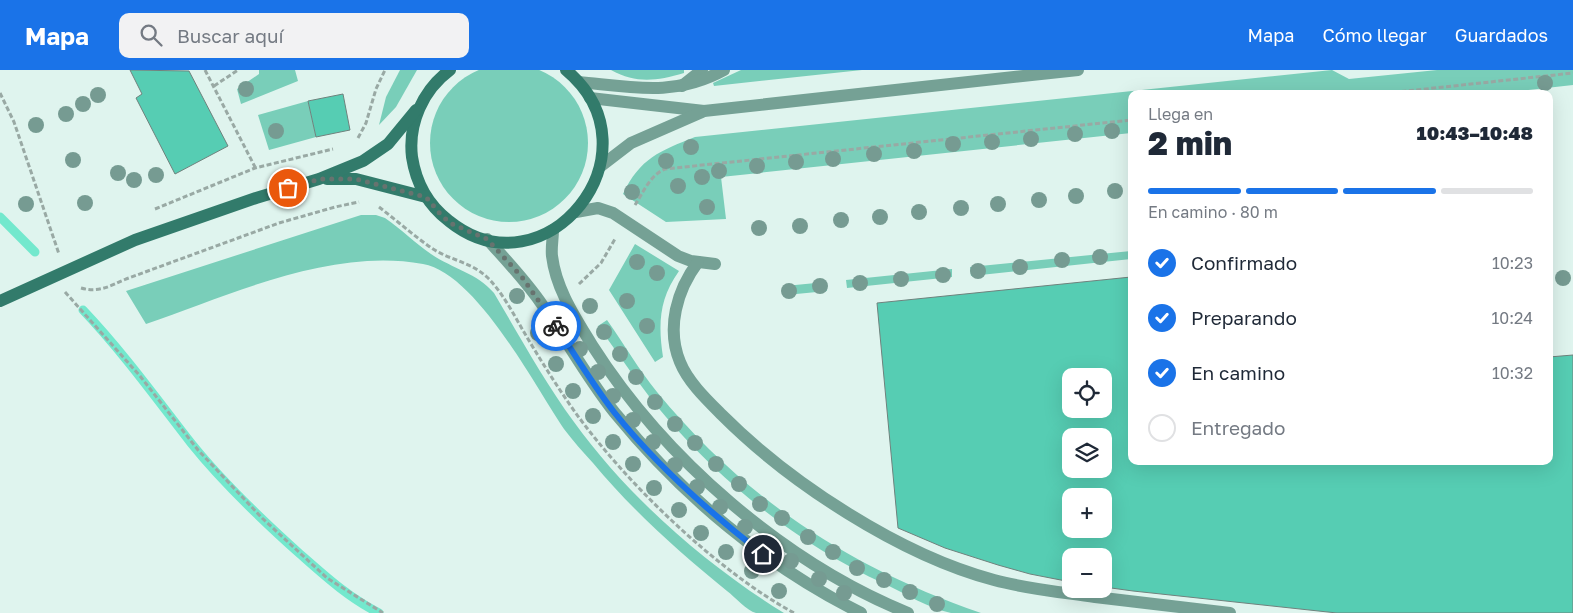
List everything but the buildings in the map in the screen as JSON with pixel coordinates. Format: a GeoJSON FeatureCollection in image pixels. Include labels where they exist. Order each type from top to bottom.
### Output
{"type":"FeatureCollection","features":[{"type":"Feature","properties":{"kind":"main road"},"geometry":{"type":"LineString","coordinates":[[0,301],[135,240],[256,198],[320,179],[363,161],[388,144],[436,82],[450,70]]}},
{"type":"Feature","properties":{"kind":"main road"},"geometry":{"type":"LineString","coordinates":[[422,102],[415,121],[412,150],[418,180],[426,197],[442,216],[452,224],[487,239],[521,241],[553,230],[576,212],[594,186],[601,166],[602,131],[590,98],[579,82],[566,70]]}},
{"type":"Feature","properties":{"kind":"main road"},"geometry":{"type":"LineString","coordinates":[[320,179],[356,179],[426,197]]}},
{"type":"Feature","properties":{"kind":"street"},"geometry":{"type":"LineString","coordinates":[[682,86],[702,70]]}},
{"type":"Feature","properties":{"kind":"street"},"geometry":{"type":"LineString","coordinates":[[579,82],[653,90],[682,86],[724,70]]}},
{"type":"Feature","properties":{"kind":"street"},"geometry":{"type":"LineString","coordinates":[[590,98],[704,111],[1078,70]]}},
{"type":"Feature","properties":{"kind":"street"},"geometry":{"type":"LineString","coordinates":[[601,166],[631,143],[704,111]]}},
{"type":"Feature","properties":{"kind":"street"},"geometry":{"type":"LineString","coordinates":[[576,212],[598,208],[613,213],[678,256],[698,262],[715,264]]}},
{"type":"Feature","properties":{"kind":"street"},"geometry":{"type":"LineString","coordinates":[[553,230],[552,256],[562,294],[574,317],[605,365],[631,400],[686,460],[720,493],[789,547],[858,588],[908,613]]}},
{"type":"Feature","properties":{"kind":"street"},"geometry":{"type":"LineString","coordinates":[[487,239],[522,277],[542,304],[588,377],[615,413],[671,474],[714,514],[777,564],[861,613]]}},
{"type":"Feature","properties":{"kind":"street"},"geometry":{"type":"LineString","coordinates":[[698,262],[682,286],[674,313],[675,348],[680,363],[697,388],[741,434],[819,494],[931,558],[994,580],[1038,590],[1230,613]]}},
{"type":"Feature","properties":{"kind":"path"},"geometry":{"type":"LineString","coordinates":[[205,70],[255,168]]}},
{"type":"Feature","properties":{"kind":"path"},"geometry":{"type":"LineString","coordinates":[[213,86],[238,70]]}},
{"type":"Feature","properties":{"kind":"path"},"geometry":{"type":"LineString","coordinates":[[352,143],[362,132],[376,88],[385,70]]}},
{"type":"Feature","properties":{"kind":"path"},"geometry":{"type":"LineString","coordinates":[[1417,90],[1573,73]]}},
{"type":"Feature","properties":{"kind":"path"},"geometry":{"type":"LineString","coordinates":[[0,93],[14,122],[65,270]]}},
{"type":"Feature","properties":{"kind":"path"},"geometry":{"type":"LineString","coordinates":[[625,221],[652,178],[658,172],[665,170],[1128,120]]}},
{"type":"Feature","properties":{"kind":"path"},"geometry":{"type":"LineString","coordinates":[[147,212],[255,168],[338,148]]}},
{"type":"Feature","properties":{"kind":"path"},"geometry":{"type":"LineString","coordinates":[[112,285],[279,223],[335,207],[364,202]]}},
{"type":"Feature","properties":{"kind":"path"},"geometry":{"type":"LineString","coordinates":[[376,204],[430,247],[453,259],[478,267],[507,304],[576,413],[632,481],[708,551],[749,583],[794,613]]}},
{"type":"Feature","properties":{"kind":"path"},"geometry":{"type":"LineString","coordinates":[[57,250],[66,247]]}},
{"type":"Feature","properties":{"kind":"path"},"geometry":{"type":"LineString","coordinates":[[52,277],[140,376],[198,450],[262,518],[327,578],[383,613]]}},
{"type":"Feature","properties":{"kind":"green space"},"geometry":{"type":"Polygon","coordinates":[[[509,64],[539,70],[565,87],[582,113],[588,143],[582,173],[565,199],[539,216],[509,222],[479,216],[453,199],[436,173],[430,143],[436,113],[453,87],[479,70],[509,64]]]}},
{"type":"Feature","properties":{"kind":"green space"},"geometry":{"type":"Polygon","coordinates":[[[259,70],[295,70],[298,81],[241,104],[237,89],[259,74],[259,70]]]}},
{"type":"Feature","properties":{"kind":"green space"},"geometry":{"type":"Polygon","coordinates":[[[400,70],[417,70],[396,107],[379,125],[386,97],[400,70]]]}},
{"type":"Feature","properties":{"kind":"green space"},"geometry":{"type":"Polygon","coordinates":[[[611,70],[684,70],[684,73],[647,80],[629,78],[611,70]]]}},
{"type":"Feature","properties":{"kind":"green space"},"geometry":{"type":"Polygon","coordinates":[[[741,70],[862,70],[714,86],[713,83],[741,70]]]}},
{"type":"Feature","properties":{"kind":"green space"},"geometry":{"type":"Polygon","coordinates":[[[1332,70],[1349,79],[1437,70],[1573,70],[1573,85],[1529,90],[1142,90],[1332,70]]]}},
{"type":"Feature","properties":{"kind":"green space"},"geometry":{"type":"Polygon","coordinates":[[[1128,91],[1128,133],[721,177],[726,219],[666,222],[623,194],[636,172],[652,157],[695,137],[1128,91]]]}},
{"type":"Feature","properties":{"kind":"green space"},"geometry":{"type":"Polygon","coordinates":[[[308,101],[316,137],[269,150],[258,115],[308,101]]]}},
{"type":"Feature","properties":{"kind":"green space"},"geometry":{"type":"Polygon","coordinates":[[[361,215],[376,215],[385,218],[431,254],[487,286],[494,293],[552,391],[595,450],[619,477],[670,528],[726,573],[784,613],[756,613],[749,610],[691,561],[640,514],[608,481],[564,429],[521,360],[483,309],[463,288],[443,272],[423,264],[388,261],[353,262],[318,268],[247,288],[146,324],[126,291],[361,215]]]}},
{"type":"Feature","properties":{"kind":"green space"},"geometry":{"type":"Polygon","coordinates":[[[635,244],[679,271],[672,281],[664,302],[661,323],[663,357],[655,362],[609,290],[635,244]]]}},
{"type":"Feature","properties":{"kind":"green space"},"geometry":{"type":"Polygon","coordinates":[[[1128,251],[1128,259],[971,276],[970,267],[1128,251]]]}},
{"type":"Feature","properties":{"kind":"green space"},"geometry":{"type":"Polygon","coordinates":[[[952,269],[952,277],[847,288],[846,280],[952,269]]]}},
{"type":"Feature","properties":{"kind":"green space"},"geometry":{"type":"Polygon","coordinates":[[[826,282],[827,291],[786,295],[785,286],[826,282]]]}},
{"type":"Feature","properties":{"kind":"green space"},"geometry":{"type":"Polygon","coordinates":[[[607,320],[650,384],[691,431],[727,466],[764,497],[803,526],[887,574],[933,595],[981,613],[951,613],[934,608],[854,569],[824,552],[766,512],[713,467],[666,417],[598,326],[607,320]]]}},
{"type":"Feature","properties":{"kind":"waterway"},"geometry":{"type":"LineString","coordinates":[[0,217],[35,252]]}},
{"type":"Feature","properties":{"kind":"waterway"},"geometry":{"type":"LineString","coordinates":[[83,310],[125,358],[203,458],[243,501],[300,554],[347,594],[379,613]]}},
{"type":"Feature","properties":{"kind":"way so far"},"geometry":{"type":"LineString","coordinates":[[288,188],[320,179],[356,179],[426,197],[434,208],[452,224],[463,231],[487,239],[522,277],[556,326]]}},
{"type":"Feature","properties":{"kind":"route"},"geometry":{"type":"LineString","coordinates":[[556,326],[588,377],[615,413],[642,443],[706,508],[763,554]]}}]}
